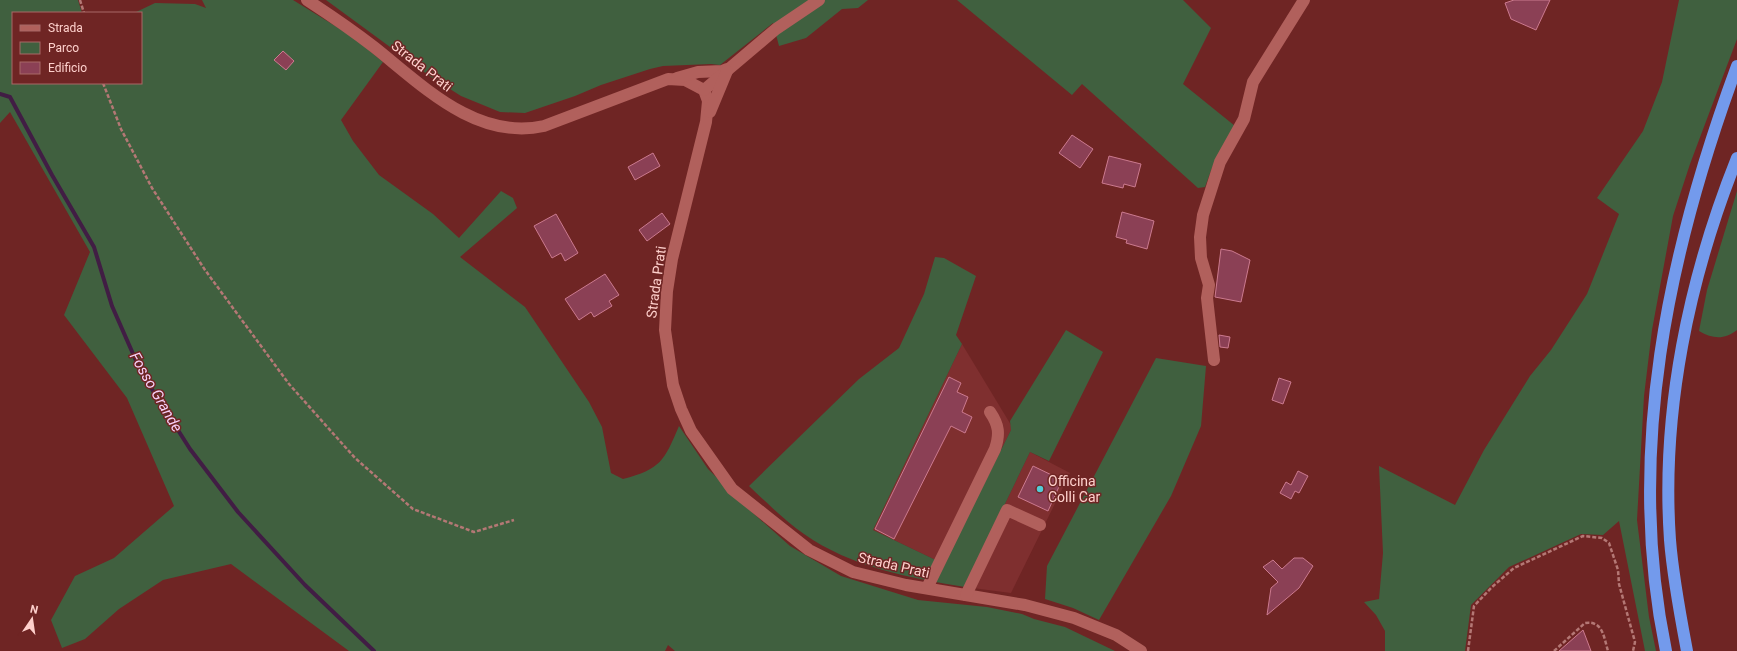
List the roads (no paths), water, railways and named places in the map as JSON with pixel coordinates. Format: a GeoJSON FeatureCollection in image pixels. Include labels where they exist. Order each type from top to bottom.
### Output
{"type":"FeatureCollection","features":[{"type":"Feature","properties":{"kind":"highway"},"geometry":{"type":"LineString","coordinates":[[1666,651],[1654,577],[1650,529],[1650,454],[1654,396],[1668,307],[1684,234],[1696,191],[1737,66]]}},
{"type":"Feature","properties":{"kind":"highway"},"geometry":{"type":"LineString","coordinates":[[1687,651],[1674,574],[1670,529],[1669,464],[1674,396],[1687,322],[1695,289],[1719,206],[1737,158]]}},
{"type":"Feature","properties":{"kind":"street","name":"Strada Prati"},"geometry":{"type":"LineString","coordinates":[[307,0],[345,25],[441,101],[462,113],[497,126],[533,128],[544,126],[656,83],[698,72],[722,71],[728,68]]}},
{"type":"Feature","properties":{"kind":"street"},"geometry":{"type":"LineString","coordinates":[[677,78],[695,84],[704,90],[728,68],[776,29],[818,0]]}},
{"type":"Feature","properties":{"kind":"street"},"geometry":{"type":"LineString","coordinates":[[1214,360],[1207,298],[1209,286],[1201,258],[1200,237],[1203,215],[1220,162],[1244,119],[1253,82],[1304,0]]}},
{"type":"Feature","properties":{"kind":"street"},"geometry":{"type":"LineString","coordinates":[[706,122],[728,68]]}},
{"type":"Feature","properties":{"kind":"street","name":"Strada Prati"},"geometry":{"type":"LineString","coordinates":[[704,90],[708,101],[706,122],[672,259],[667,291],[665,330],[673,385],[692,431],[732,488],[809,550],[853,572],[927,588],[1025,605],[1074,618],[1116,635],[1141,651]]}},
{"type":"Feature","properties":{"kind":"street"},"geometry":{"type":"LineString","coordinates":[[927,588],[995,449],[999,437],[997,422],[990,412]]}},
{"type":"Feature","properties":{"kind":"street"},"geometry":{"type":"LineString","coordinates":[[966,595],[1007,510],[1040,525]]}},
{"type":"Feature","properties":{"kind":"waterway","name":"Fosso Grande"},"geometry":{"type":"LineString","coordinates":[[0,94],[10,97],[52,175],[94,247],[112,306],[141,372],[190,449],[238,512],[305,585],[374,651]]}},
{"type":"Feature","properties":{"kind":"place","name":"Officina Colli Car"},"geometry":{"type":"Point","coordinates":[1040,489]}}]}
